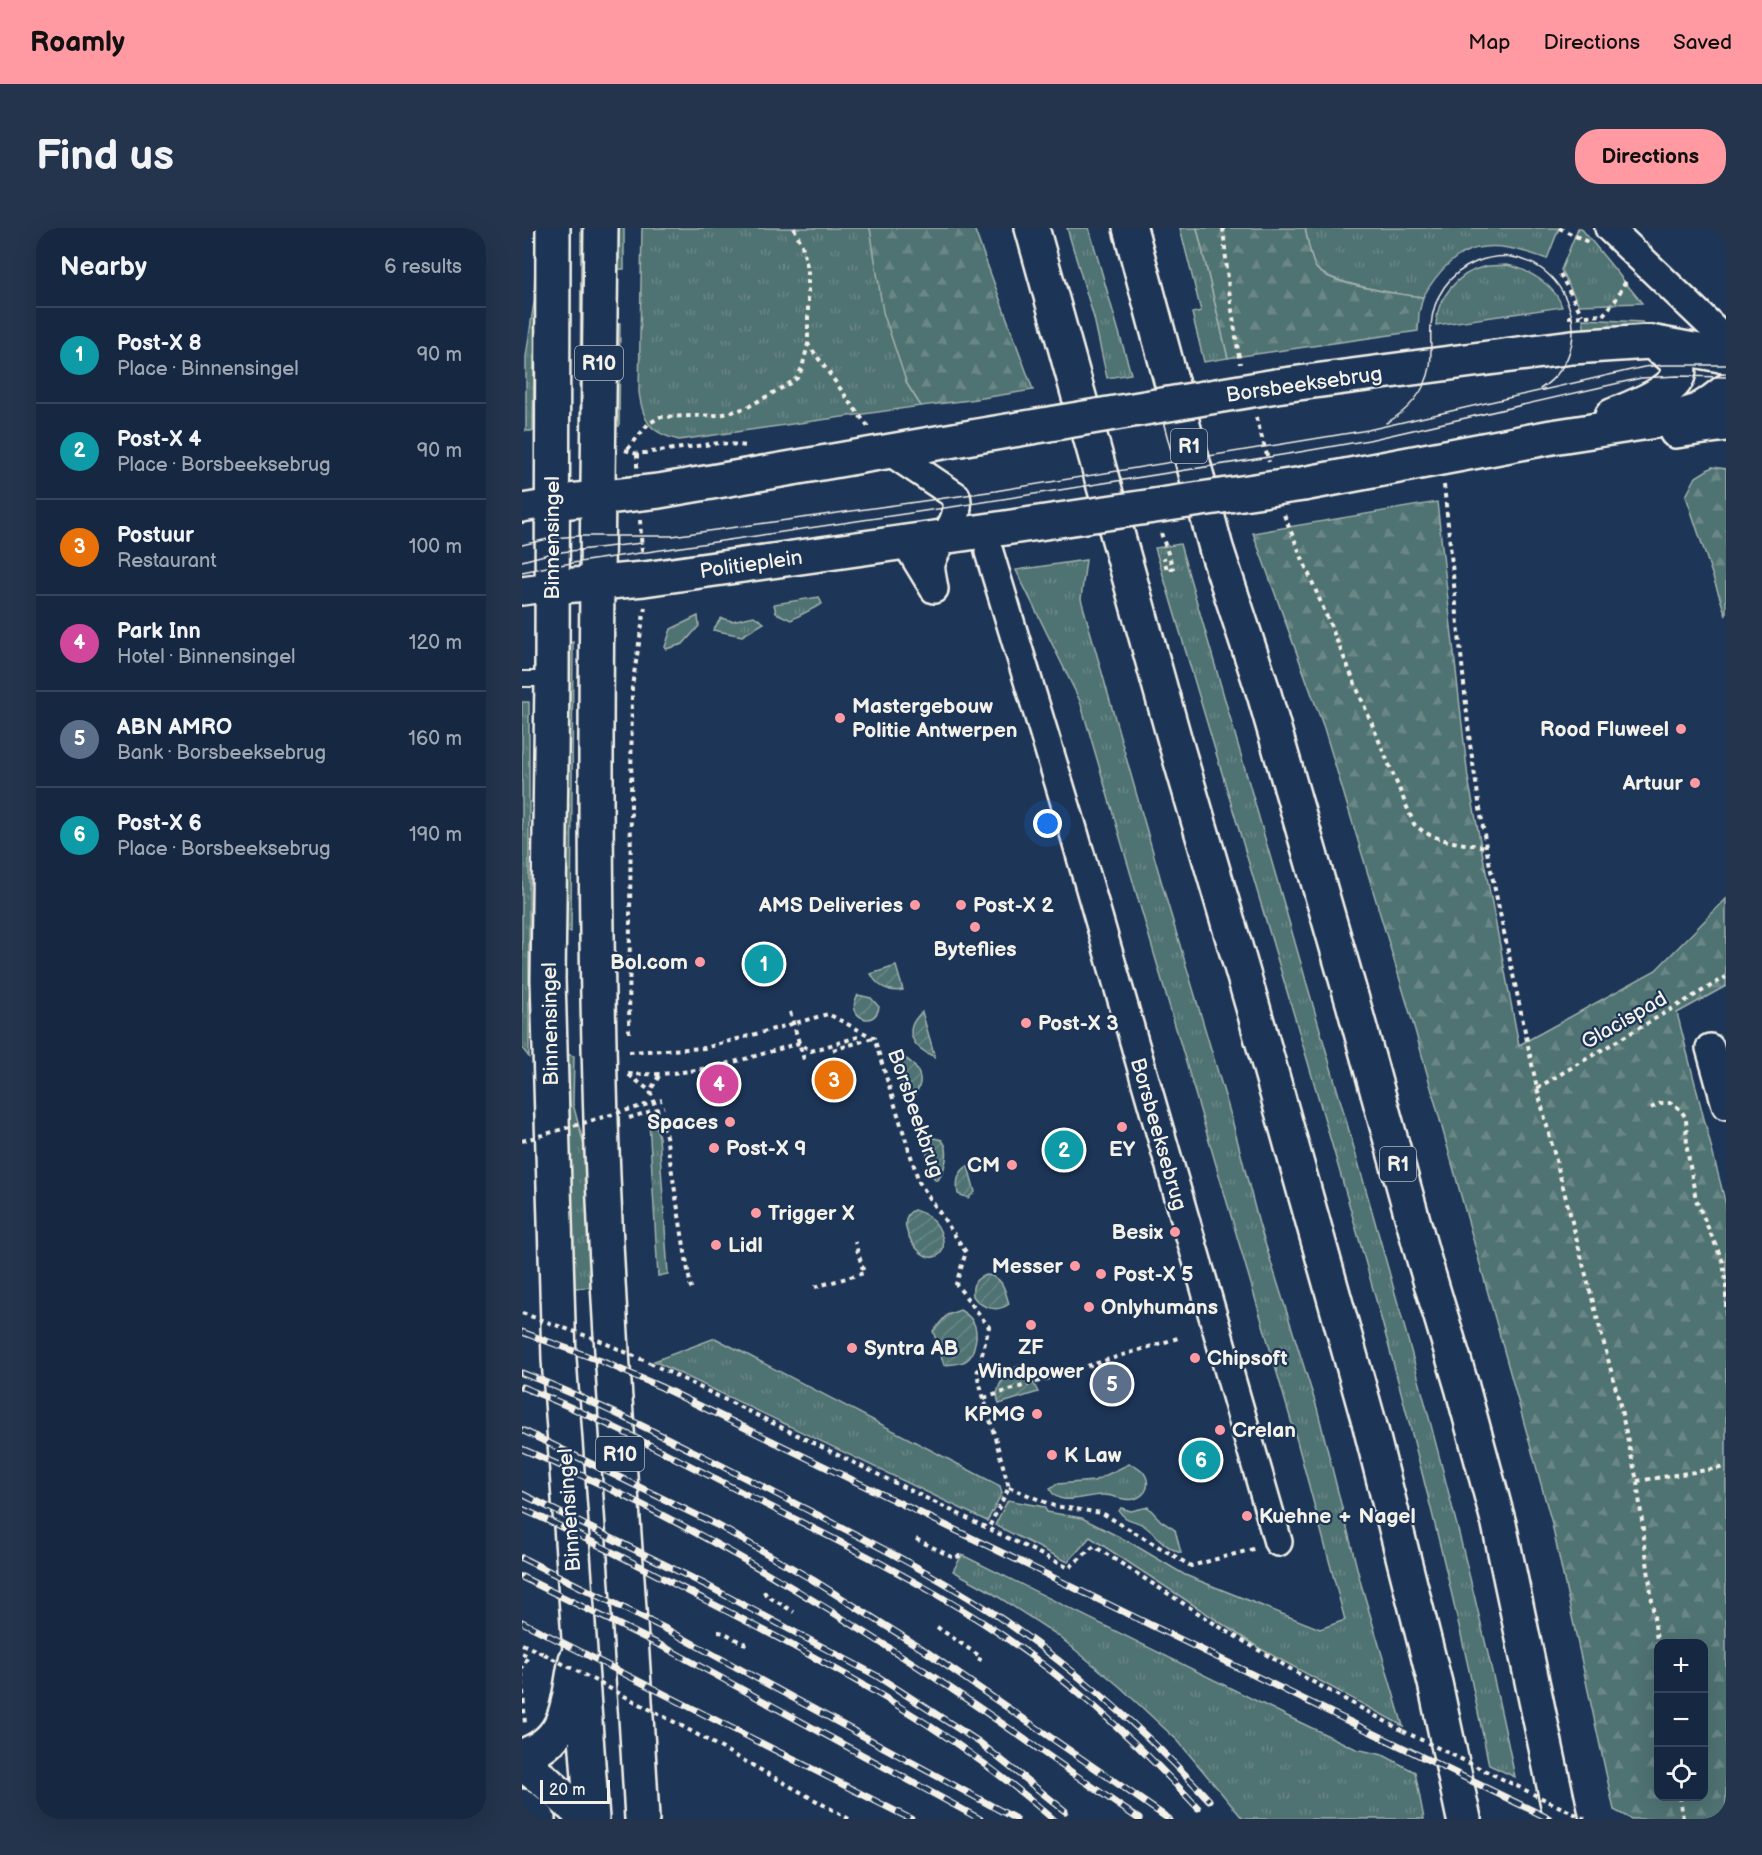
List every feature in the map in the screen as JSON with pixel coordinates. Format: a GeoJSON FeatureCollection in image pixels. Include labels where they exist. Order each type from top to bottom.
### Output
{"type":"FeatureCollection","features":[{"type":"Feature","properties":{"kind":"main road","name":"Binnensingel"},"geometry":{"type":"LineString","coordinates":[[553,228],[537,505],[537,679],[559,1359],[592,1819]]}},
{"type":"Feature","properties":{"kind":"main road","name":"Binnensingel"},"geometry":{"type":"LineString","coordinates":[[601,228],[596,583],[596,896],[600,1089],[642,1819]]}},
{"type":"Feature","properties":{"kind":"main road"},"geometry":{"type":"LineString","coordinates":[[1032,228],[1174,741],[1249,992],[1370,1426],[1435,1683],[1464,1819]]}},
{"type":"Feature","properties":{"kind":"main road","name":"R1"},"geometry":{"type":"LineString","coordinates":[[1130,228],[1216,548],[1264,694],[1462,1387],[1498,1524],[1562,1819]]}},
{"type":"Feature","properties":{"kind":"main road"},"geometry":{"type":"LineString","coordinates":[[1566,435],[1656,397],[1673,384],[1679,371],[1676,360],[1669,351],[1650,342]]}},
{"type":"Feature","properties":{"kind":"main road","name":"Borsbeeksebrug"},"geometry":{"type":"LineString","coordinates":[[878,435],[960,439],[1276,386],[1572,347],[1650,342],[1726,356]]}},
{"type":"Feature","properties":{"kind":"main road"},"geometry":{"type":"LineString","coordinates":[[997,540],[1292,494],[1566,435],[1681,416],[1709,404],[1726,391]]}},
{"type":"Feature","properties":{"kind":"main road"},"geometry":{"type":"LineString","coordinates":[[1566,435],[1663,433],[1726,424]]}},
{"type":"Feature","properties":{"kind":"main road"},"geometry":{"type":"LineString","coordinates":[[537,505],[638,494],[878,435]]}},
{"type":"Feature","properties":{"kind":"main road","name":"Politieplein"},"geometry":{"type":"LineString","coordinates":[[537,589],[644,579],[948,537],[997,540]]}},
{"type":"Feature","properties":{"kind":"main road"},"geometry":{"type":"LineString","coordinates":[[524,1743],[535,1750],[559,1732],[566,1709],[578,1647]]}},
{"type":"Feature","properties":{"kind":"main road"},"geometry":{"type":"LineString","coordinates":[[522,1764],[544,1780],[587,1819]]}},
{"type":"Feature","properties":{"kind":"main road"},"geometry":{"type":"LineString","coordinates":[[522,1806],[538,1819]]}},
{"type":"Feature","properties":{"kind":"street"},"geometry":{"type":"LineString","coordinates":[[1609,228],[1726,340]]}},
{"type":"Feature","properties":{"kind":"street"},"geometry":{"type":"LineString","coordinates":[[878,435],[956,496],[958,506],[948,537],[931,562],[934,589],[906,543]]}},
{"type":"Feature","properties":{"kind":"street","name":"Borsbeeksebrug"},"geometry":{"type":"LineString","coordinates":[[997,540],[1075,846],[1278,1542]]}},
{"type":"Feature","properties":{"kind":"street"},"geometry":{"type":"LineString","coordinates":[[1710,1048],[1726,1105]]}},
{"type":"Feature","properties":{"kind":"path"},"geometry":{"type":"LineString","coordinates":[[751,446],[719,443],[636,454],[628,449],[648,424],[660,417],[720,415],[732,412],[746,408],[797,378],[808,344],[808,270],[802,245],[794,228]]}},
{"type":"Feature","properties":{"kind":"path"},"geometry":{"type":"LineString","coordinates":[[1223,228],[1229,290],[1242,368]]}},
{"type":"Feature","properties":{"kind":"path"},"geometry":{"type":"LineString","coordinates":[[1560,274],[1582,315]]}},
{"type":"Feature","properties":{"kind":"path"},"geometry":{"type":"LineString","coordinates":[[1603,315],[1615,301],[1628,279]]}},
{"type":"Feature","properties":{"kind":"path"},"geometry":{"type":"LineString","coordinates":[[808,344],[878,435]]}},
{"type":"Feature","properties":{"kind":"path"},"geometry":{"type":"LineString","coordinates":[[1255,414],[1271,470]]}},
{"type":"Feature","properties":{"kind":"path"},"geometry":{"type":"LineString","coordinates":[[856,429],[878,435]]}},
{"type":"Feature","properties":{"kind":"path"},"geometry":{"type":"LineString","coordinates":[[629,1040],[632,686],[645,608],[636,454]]}},
{"type":"Feature","properties":{"kind":"path"},"geometry":{"type":"LineString","coordinates":[[1444,485],[1470,744],[1486,847],[1537,1088],[1617,1390],[1637,1481],[1658,1639]]}},
{"type":"Feature","properties":{"kind":"path"},"geometry":{"type":"LineString","coordinates":[[1292,494],[1288,527],[1413,824],[1434,838],[1486,847]]}},
{"type":"Feature","properties":{"kind":"path"},"geometry":{"type":"LineString","coordinates":[[1158,526],[1173,568],[1167,570],[1164,558]]}},
{"type":"Feature","properties":{"kind":"path","name":"Glacispad"},"geometry":{"type":"LineString","coordinates":[[1537,1088],[1726,977]]}},
{"type":"Feature","properties":{"kind":"path"},"geometry":{"type":"LineString","coordinates":[[790,1012],[805,1063]]}},
{"type":"Feature","properties":{"kind":"path","name":"Borsbeekbrug"},"geometry":{"type":"LineString","coordinates":[[628,1074],[629,1052],[705,1048],[828,1014],[874,1038],[919,1182],[966,1252],[956,1284],[989,1327],[977,1374],[1009,1486]]}},
{"type":"Feature","properties":{"kind":"path"},"geometry":{"type":"LineString","coordinates":[[628,1074],[660,1076],[709,1069],[799,1043],[811,1051],[861,1036]]}},
{"type":"Feature","properties":{"kind":"path"},"geometry":{"type":"LineString","coordinates":[[834,1050],[874,1038]]}},
{"type":"Feature","properties":{"kind":"path"},"geometry":{"type":"LineString","coordinates":[[628,1074],[628,1086]]}},
{"type":"Feature","properties":{"kind":"path"},"geometry":{"type":"LineString","coordinates":[[628,1074],[650,1090],[666,1136],[691,1289]]}},
{"type":"Feature","properties":{"kind":"path"},"geometry":{"type":"LineString","coordinates":[[650,1090],[660,1076]]}},
{"type":"Feature","properties":{"kind":"path"},"geometry":{"type":"LineString","coordinates":[[522,1141],[662,1100]]}},
{"type":"Feature","properties":{"kind":"path"},"geometry":{"type":"LineString","coordinates":[[1651,1108],[1661,1103],[1671,1102],[1686,1118],[1688,1156],[1696,1200],[1723,1262],[1726,1283],[1726,1341]]}},
{"type":"Feature","properties":{"kind":"path"},"geometry":{"type":"LineString","coordinates":[[626,1108],[625,1119],[664,1107]]}},
{"type":"Feature","properties":{"kind":"path"},"geometry":{"type":"LineString","coordinates":[[815,1287],[864,1273],[855,1242]]}},
{"type":"Feature","properties":{"kind":"path"},"geometry":{"type":"LineString","coordinates":[[522,1313],[598,1340],[650,1363],[1069,1568],[1094,1546],[1304,1677],[1403,1731],[1585,1819]]}},
{"type":"Feature","properties":{"kind":"path"},"geometry":{"type":"LineString","coordinates":[[984,1398],[1179,1338]]}},
{"type":"Feature","properties":{"kind":"path"},"geometry":{"type":"LineString","coordinates":[[634,1352],[635,1364]]}},
{"type":"Feature","properties":{"kind":"path"},"geometry":{"type":"LineString","coordinates":[[1637,1481],[1726,1467]]}},
{"type":"Feature","properties":{"kind":"path"},"geometry":{"type":"LineString","coordinates":[[989,1527],[1009,1486],[1054,1506],[1102,1513],[1191,1566],[1278,1542]]}},
{"type":"Feature","properties":{"kind":"path"},"geometry":{"type":"LineString","coordinates":[[916,1539],[954,1558],[962,1555]]}},
{"type":"Feature","properties":{"kind":"path"},"geometry":{"type":"LineString","coordinates":[[764,1591],[766,1595],[794,1612]]}},
{"type":"Feature","properties":{"kind":"path"},"geometry":{"type":"LineString","coordinates":[[937,1627],[981,1657],[979,1661]]}},
{"type":"Feature","properties":{"kind":"path"},"geometry":{"type":"LineString","coordinates":[[718,1632],[750,1644]]}},
{"type":"Feature","properties":{"kind":"path"},"geometry":{"type":"LineString","coordinates":[[522,1668],[528,1656],[522,1653],[524,1645],[680,1725],[849,1819]]}},
{"type":"Feature","properties":{"kind":"path"},"geometry":{"type":"LineString","coordinates":[[522,1673],[524,1743]]}},
{"type":"Feature","properties":{"kind":"path"},"geometry":{"type":"LineString","coordinates":[[661,1713],[661,1725]]}},
{"type":"Feature","properties":{"kind":"path"},"geometry":{"type":"LineString","coordinates":[[1681,1801],[1683,1819]]}},
{"type":"Feature","properties":{"kind":"green space"},"geometry":{"type":"Polygon","coordinates":[[[536,228],[541,228],[539,332],[534,357],[533,431],[526,431],[526,357],[534,302],[536,228]]]}},
{"type":"Feature","properties":{"kind":"green space"},"geometry":{"type":"Polygon","coordinates":[[[581,228],[587,228],[584,429],[580,430],[581,228]]]}},
{"type":"Feature","properties":{"kind":"green space"},"geometry":{"type":"Polygon","coordinates":[[[615,228],[624,228],[624,269],[615,269],[615,228]]]}},
{"type":"Feature","properties":{"kind":"green space"},"geometry":{"type":"Polygon","coordinates":[[[642,228],[870,228],[907,384],[921,406],[679,440],[661,434],[646,419],[639,392],[642,228]]]}},
{"type":"Feature","properties":{"kind":"green space"},"geometry":{"type":"Polygon","coordinates":[[[870,228],[974,228],[1033,390],[921,406],[907,384],[883,312],[870,228]]]}},
{"type":"Feature","properties":{"kind":"green space"},"geometry":{"type":"Polygon","coordinates":[[[1067,228],[1089,228],[1131,374],[1107,378],[1094,318],[1067,228]]]}},
{"type":"Feature","properties":{"kind":"green space"},"geometry":{"type":"Polygon","coordinates":[[[1180,228],[1197,228],[1228,358],[1204,362],[1192,313],[1201,311],[1180,228]]]}},
{"type":"Feature","properties":{"kind":"green space"},"geometry":{"type":"Polygon","coordinates":[[[1197,228],[1305,228],[1314,265],[1323,274],[1366,288],[1423,297],[1418,331],[1228,358],[1197,228]]]}},
{"type":"Feature","properties":{"kind":"green space"},"geometry":{"type":"Polygon","coordinates":[[[1305,228],[1559,228],[1547,259],[1508,248],[1476,248],[1448,264],[1435,278],[1423,297],[1367,288],[1324,274],[1314,265],[1305,228]]]}},
{"type":"Feature","properties":{"kind":"green space"},"geometry":{"type":"Polygon","coordinates":[[[1578,228],[1581,228],[1642,303],[1579,305],[1561,270],[1578,228]]]}},
{"type":"Feature","properties":{"kind":"green space"},"geometry":{"type":"Polygon","coordinates":[[[1507,265],[1540,279],[1554,292],[1562,307],[1436,325],[1444,297],[1457,281],[1483,267],[1507,265]]]}},
{"type":"Feature","properties":{"kind":"green space"},"geometry":{"type":"Polygon","coordinates":[[[1583,319],[1642,322],[1646,327],[1585,332],[1583,319]]]}},
{"type":"Feature","properties":{"kind":"green space"},"geometry":{"type":"Polygon","coordinates":[[[613,323],[620,323],[619,426],[612,426],[613,323]]]}},
{"type":"Feature","properties":{"kind":"green space"},"geometry":{"type":"Polygon","coordinates":[[[1712,467],[1726,469],[1726,616],[1686,496],[1696,477],[1712,467]]]}},
{"type":"Feature","properties":{"kind":"green space"},"geometry":{"type":"Polygon","coordinates":[[[1437,502],[1468,778],[1519,1045],[1656,970],[1726,899],[1726,986],[1677,1013],[1726,1205],[1726,1819],[1631,1819],[1614,1810],[1551,1520],[1415,1030],[1324,728],[1253,533],[1437,502]]]}},
{"type":"Feature","properties":{"kind":"green space"},"geometry":{"type":"Polygon","coordinates":[[[1180,544],[1407,1337],[1454,1512],[1515,1777],[1489,1765],[1469,1668],[1423,1475],[1372,1284],[1155,548],[1180,544]]]}},
{"type":"Feature","properties":{"kind":"green space"},"geometry":{"type":"Polygon","coordinates":[[[1086,560],[1081,599],[1231,1116],[1259,1224],[1317,1408],[1361,1584],[1403,1726],[1259,1648],[1090,1537],[1068,1562],[995,1525],[1008,1500],[1044,1507],[1047,1512],[1082,1518],[1131,1543],[1185,1575],[1320,1629],[1345,1620],[1297,1441],[1080,701],[1016,570],[1086,560]]]}},
{"type":"Feature","properties":{"kind":"green space"},"geometry":{"type":"Polygon","coordinates":[[[819,597],[822,604],[791,620],[776,613],[774,604],[819,597]]]}},
{"type":"Feature","properties":{"kind":"green space"},"geometry":{"type":"Polygon","coordinates":[[[698,616],[699,626],[683,644],[666,649],[671,629],[698,616]]]}},
{"type":"Feature","properties":{"kind":"green space"},"geometry":{"type":"Polygon","coordinates":[[[754,616],[764,623],[742,636],[713,630],[721,618],[732,621],[754,616]]]}},
{"type":"Feature","properties":{"kind":"green space"},"geometry":{"type":"Polygon","coordinates":[[[573,642],[571,932],[564,931],[564,644],[573,642]]]}},
{"type":"Feature","properties":{"kind":"green space"},"geometry":{"type":"Polygon","coordinates":[[[522,702],[529,702],[529,1057],[522,1048],[522,702]]]}},
{"type":"Feature","properties":{"kind":"green space"},"geometry":{"type":"Polygon","coordinates":[[[896,966],[903,990],[884,988],[871,974],[896,966]]]}},
{"type":"Feature","properties":{"kind":"green space"},"geometry":{"type":"Polygon","coordinates":[[[858,995],[871,998],[879,1007],[872,1018],[862,1018],[857,1014],[855,1002],[858,995]]]}},
{"type":"Feature","properties":{"kind":"green space"},"geometry":{"type":"Polygon","coordinates":[[[922,1012],[935,1057],[921,1049],[912,1038],[912,1026],[922,1012]]]}},
{"type":"Feature","properties":{"kind":"green space"},"geometry":{"type":"Polygon","coordinates":[[[563,1053],[574,1056],[573,1104],[584,1145],[595,1287],[575,1288],[565,1143],[563,1053]]]}},
{"type":"Feature","properties":{"kind":"green space"},"geometry":{"type":"Polygon","coordinates":[[[899,1056],[911,1062],[919,1074],[920,1085],[913,1097],[898,1079],[899,1056]]]}},
{"type":"Feature","properties":{"kind":"green space"},"geometry":{"type":"Polygon","coordinates":[[[654,1120],[659,1137],[668,1274],[658,1276],[649,1121],[654,1120]]]}},
{"type":"Feature","properties":{"kind":"green space"},"geometry":{"type":"Polygon","coordinates":[[[934,1138],[942,1140],[947,1155],[938,1180],[935,1180],[932,1175],[927,1158],[928,1147],[934,1138]]]}},
{"type":"Feature","properties":{"kind":"green space"},"geometry":{"type":"Polygon","coordinates":[[[968,1166],[975,1192],[968,1198],[958,1194],[957,1186],[959,1175],[968,1166]]]}},
{"type":"Feature","properties":{"kind":"green space"},"geometry":{"type":"Polygon","coordinates":[[[914,1210],[929,1217],[941,1232],[942,1250],[934,1257],[921,1253],[906,1230],[908,1215],[914,1210]]]}},
{"type":"Feature","properties":{"kind":"green space"},"geometry":{"type":"Polygon","coordinates":[[[987,1275],[1000,1281],[1009,1304],[994,1309],[976,1300],[973,1296],[975,1282],[987,1275]]]}},
{"type":"Feature","properties":{"kind":"green space"},"geometry":{"type":"Polygon","coordinates":[[[960,1310],[970,1317],[975,1326],[973,1351],[965,1362],[944,1365],[933,1331],[947,1315],[960,1310]]]}},
{"type":"Feature","properties":{"kind":"green space"},"geometry":{"type":"Polygon","coordinates":[[[715,1338],[1000,1486],[1002,1493],[987,1521],[654,1361],[715,1338]]]}},
{"type":"Feature","properties":{"kind":"green space"},"geometry":{"type":"Polygon","coordinates":[[[1019,1366],[1028,1373],[1038,1392],[999,1404],[998,1392],[1002,1381],[1009,1372],[1019,1366]]]}},
{"type":"Feature","properties":{"kind":"green space"},"geometry":{"type":"Polygon","coordinates":[[[1129,1464],[1142,1470],[1147,1481],[1145,1492],[1134,1499],[1126,1500],[1102,1495],[1066,1499],[1054,1495],[1050,1489],[1057,1484],[1094,1481],[1129,1464]]]}},
{"type":"Feature","properties":{"kind":"green space"},"geometry":{"type":"Polygon","coordinates":[[[1148,1507],[1161,1521],[1175,1530],[1181,1553],[1143,1525],[1126,1518],[1119,1511],[1121,1508],[1131,1511],[1148,1507]]]}},
{"type":"Feature","properties":{"kind":"green space"},"geometry":{"type":"Polygon","coordinates":[[[962,1555],[1293,1719],[1356,1749],[1383,1755],[1415,1772],[1424,1819],[1243,1819],[1178,1741],[1119,1686],[1056,1634],[986,1589],[953,1571],[962,1555]]]}},
{"type":"Feature","properties":{"kind":"tram line"},"geometry":{"type":"LineString","coordinates":[[1386,423],[1408,407],[1420,392],[1428,376],[1432,315],[1444,287],[1450,279],[1476,262],[1504,257],[1529,262],[1550,276],[1565,296],[1572,320],[1571,345],[1561,369],[1540,389]]}},
{"type":"Feature","properties":{"kind":"tram line"},"geometry":{"type":"LineString","coordinates":[[522,545],[552,538],[579,536],[672,536],[995,491],[1368,430],[1644,367],[1726,365]]}},
{"type":"Feature","properties":{"kind":"tram line"},"geometry":{"type":"LineString","coordinates":[[522,572],[958,506],[1369,440],[1641,378],[1726,377]]}},
{"type":"Feature","properties":{"kind":"tram line"},"geometry":{"type":"LineString","coordinates":[[522,561],[552,553],[642,543]]}},
{"type":"Feature","properties":{"kind":"railway"},"geometry":{"type":"LineString","coordinates":[[522,1332],[601,1361],[661,1387],[1550,1819]]}},
{"type":"Feature","properties":{"kind":"railway"},"geometry":{"type":"LineString","coordinates":[[522,1373],[584,1399],[674,1442],[878,1546],[963,1594],[1049,1653],[1105,1699],[1184,1773],[1209,1800]]}},
{"type":"Feature","properties":{"kind":"railway"},"geometry":{"type":"LineString","coordinates":[[522,1387],[636,1438],[836,1540],[896,1571],[982,1622],[1040,1663],[1096,1708],[1198,1808]]}},
{"type":"Feature","properties":{"kind":"railway"},"geometry":{"type":"LineString","coordinates":[[522,1430],[717,1525],[813,1580],[921,1648],[1169,1819]]}},
{"type":"Feature","properties":{"kind":"railway"},"geometry":{"type":"LineString","coordinates":[[522,1449],[623,1495],[769,1574],[940,1681],[1139,1819]]}},
{"type":"Feature","properties":{"kind":"railway"},"geometry":{"type":"LineString","coordinates":[[522,1494],[706,1585],[877,1676],[979,1742],[1065,1811]]}},
{"type":"Feature","properties":{"kind":"railway"},"geometry":{"type":"LineString","coordinates":[[522,1509],[618,1555],[847,1675],[932,1727],[1014,1786],[1053,1819]]}},
{"type":"Feature","properties":{"kind":"railway"},"geometry":{"type":"LineString","coordinates":[[522,1558],[668,1630],[1016,1819]]}},
{"type":"Feature","properties":{"kind":"railway"},"geometry":{"type":"LineString","coordinates":[[522,1577],[668,1649],[980,1819]]}},
{"type":"Feature","properties":{"kind":"railway"},"geometry":{"type":"LineString","coordinates":[[522,1622],[911,1819]]}},
{"type":"Feature","properties":{"kind":"place","name":"Mastergebouw Politie Antwerpen"},"geometry":{"type":"Point","coordinates":[840,718]}},
{"type":"Feature","properties":{"kind":"place","name":"Rood Fluweel"},"geometry":{"type":"Point","coordinates":[1681,729]}},
{"type":"Feature","properties":{"kind":"place","name":"Artuur"},"geometry":{"type":"Point","coordinates":[1695,783]}},
{"type":"Feature","properties":{"kind":"place","name":"AMS Deliveries"},"geometry":{"type":"Point","coordinates":[915,905]}},
{"type":"Feature","properties":{"kind":"place","name":"Post-X 2"},"geometry":{"type":"Point","coordinates":[961,905]}},
{"type":"Feature","properties":{"kind":"place","name":"Byteflies"},"geometry":{"type":"Point","coordinates":[975,927]}},
{"type":"Feature","properties":{"kind":"place","name":"Bol.com"},"geometry":{"type":"Point","coordinates":[700,962]}},
{"type":"Feature","properties":{"kind":"place","name":"Post-X 8"},"geometry":{"type":"Point","coordinates":[764,964]}},
{"type":"Feature","properties":{"kind":"place","name":"Post-X 3"},"geometry":{"type":"Point","coordinates":[1026,1023]}},
{"type":"Feature","properties":{"kind":"place","name":"Postuur"},"geometry":{"type":"Point","coordinates":[834,1080]}},
{"type":"Feature","properties":{"kind":"place","name":"Park Inn"},"geometry":{"type":"Point","coordinates":[719,1084]}},
{"type":"Feature","properties":{"kind":"place","name":"Spaces"},"geometry":{"type":"Point","coordinates":[730,1122]}},
{"type":"Feature","properties":{"kind":"place","name":"EY"},"geometry":{"type":"Point","coordinates":[1122,1127]}},
{"type":"Feature","properties":{"kind":"place","name":"Post-X 9"},"geometry":{"type":"Point","coordinates":[714,1148]}},
{"type":"Feature","properties":{"kind":"place","name":"Post-X 4"},"geometry":{"type":"Point","coordinates":[1064,1150]}},
{"type":"Feature","properties":{"kind":"place","name":"CM"},"geometry":{"type":"Point","coordinates":[1012,1165]}},
{"type":"Feature","properties":{"kind":"place","name":"Trigger X"},"geometry":{"type":"Point","coordinates":[756,1213]}},
{"type":"Feature","properties":{"kind":"place","name":"Besix"},"geometry":{"type":"Point","coordinates":[1175,1232]}},
{"type":"Feature","properties":{"kind":"place","name":"Lidl"},"geometry":{"type":"Point","coordinates":[716,1245]}},
{"type":"Feature","properties":{"kind":"place","name":"Messer"},"geometry":{"type":"Point","coordinates":[1075,1266]}},
{"type":"Feature","properties":{"kind":"place","name":"Post-X 5"},"geometry":{"type":"Point","coordinates":[1101,1274]}},
{"type":"Feature","properties":{"kind":"place","name":"Onlyhumans"},"geometry":{"type":"Point","coordinates":[1089,1307]}},
{"type":"Feature","properties":{"kind":"place","name":"ZF Windpower"},"geometry":{"type":"Point","coordinates":[1031,1325]}},
{"type":"Feature","properties":{"kind":"place","name":"Syntra AB"},"geometry":{"type":"Point","coordinates":[852,1348]}},
{"type":"Feature","properties":{"kind":"place","name":"Chipsoft"},"geometry":{"type":"Point","coordinates":[1195,1358]}},
{"type":"Feature","properties":{"kind":"place","name":"ABN AMRO"},"geometry":{"type":"Point","coordinates":[1112,1384]}},
{"type":"Feature","properties":{"kind":"place","name":"KPMG"},"geometry":{"type":"Point","coordinates":[1037,1414]}},
{"type":"Feature","properties":{"kind":"place","name":"Crelan"},"geometry":{"type":"Point","coordinates":[1220,1430]}},
{"type":"Feature","properties":{"kind":"place","name":"K Law"},"geometry":{"type":"Point","coordinates":[1052,1455]}},
{"type":"Feature","properties":{"kind":"place","name":"Post-X 6"},"geometry":{"type":"Point","coordinates":[1201,1460]}},
{"type":"Feature","properties":{"kind":"place","name":"Kuehne + Nagel"},"geometry":{"type":"Point","coordinates":[1247,1516]}}]}
